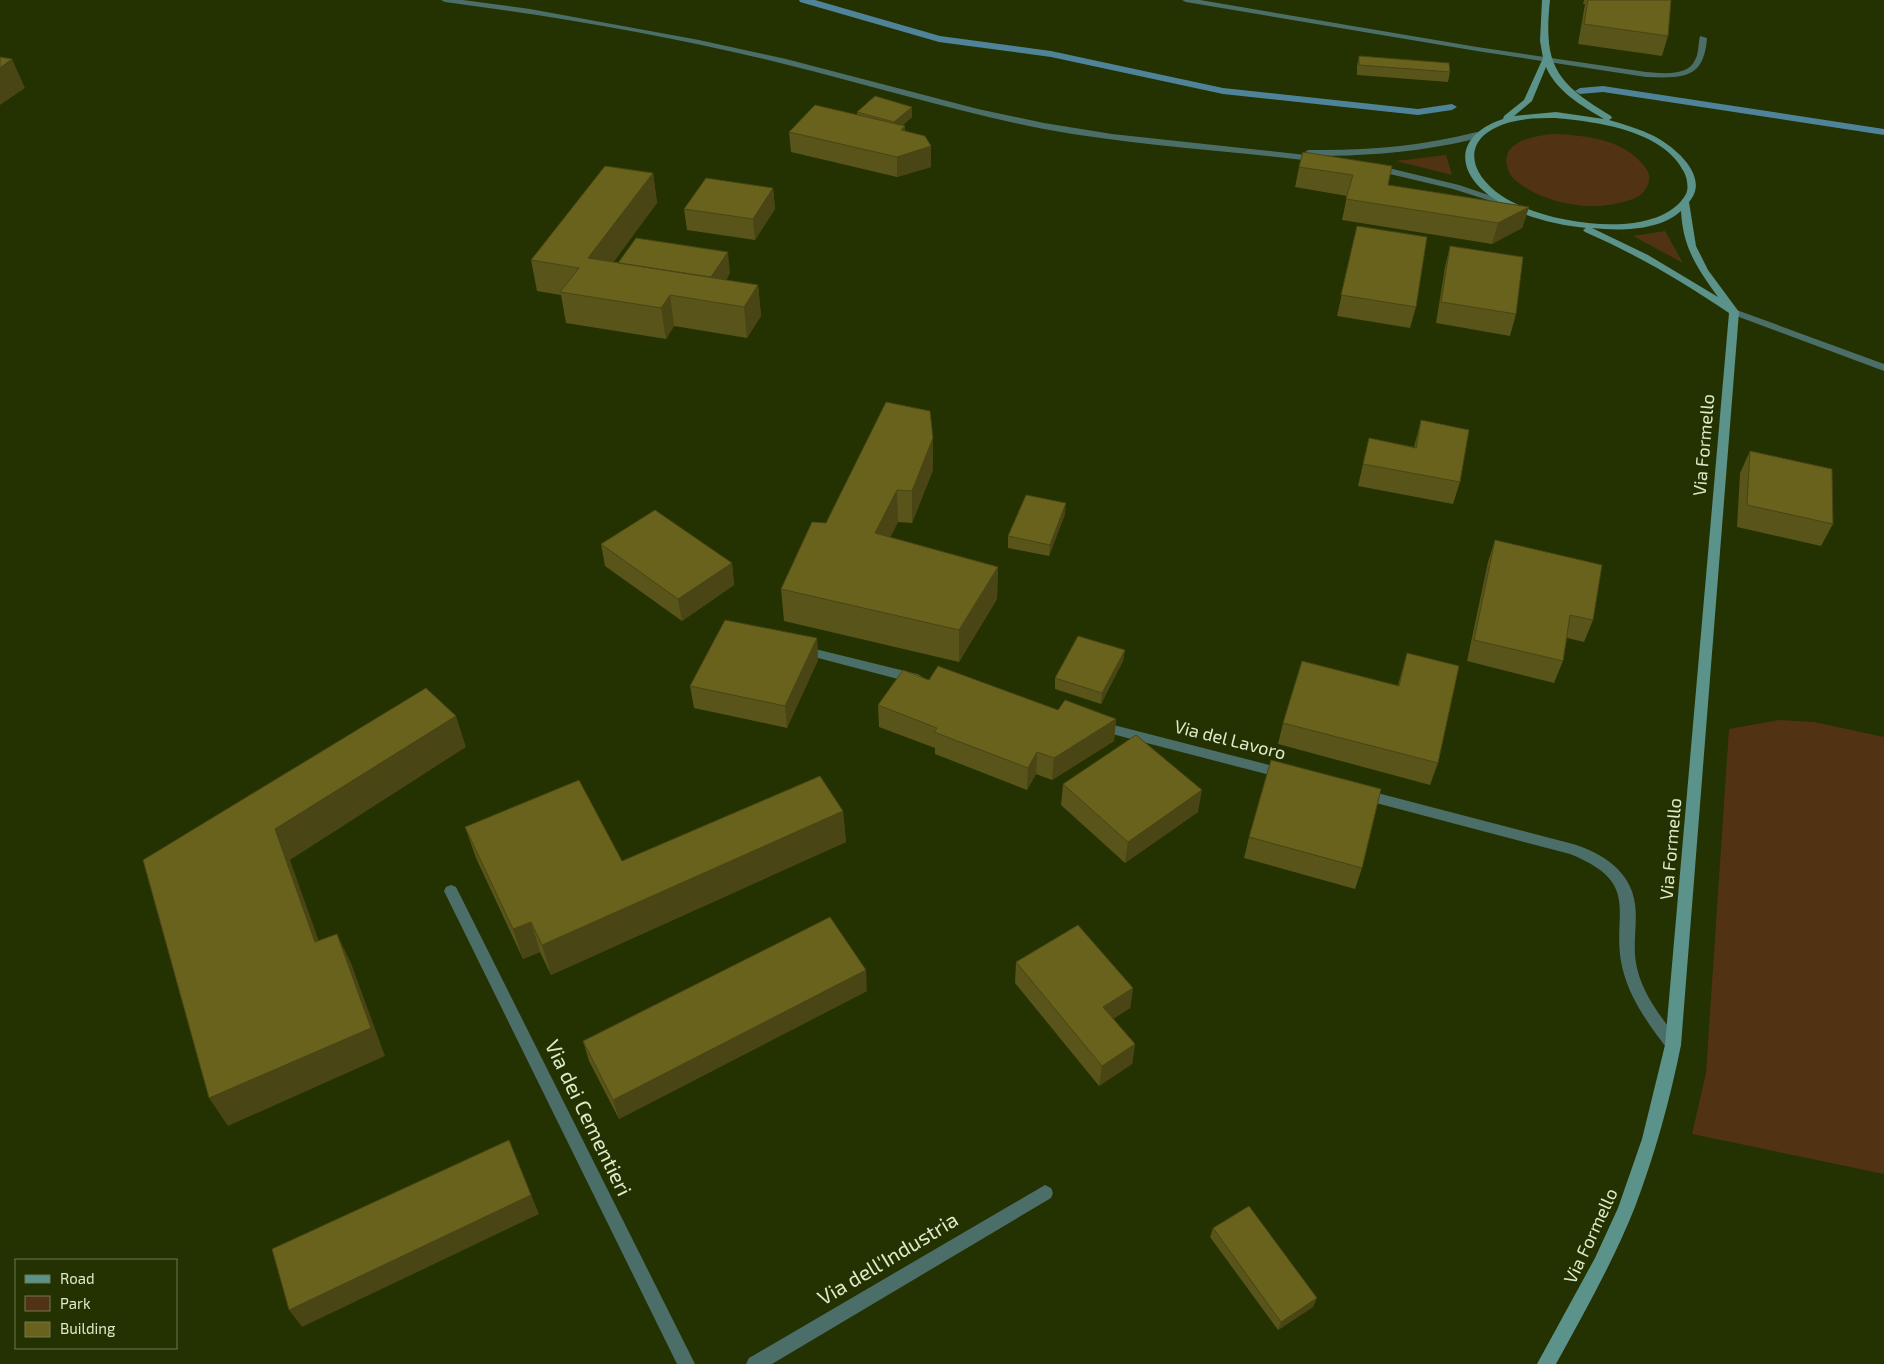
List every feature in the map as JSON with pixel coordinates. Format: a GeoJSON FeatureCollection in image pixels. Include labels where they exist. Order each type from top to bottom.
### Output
{"type":"FeatureCollection","features":[{"type":"Feature","properties":{"kind":"main road"},"geometry":{"type":"LineString","coordinates":[[1546,0],[1542,28],[1545,60],[1554,76],[1566,90],[1588,106],[1624,127],[1654,140],[1672,151],[1684,164],[1691,178],[1692,191],[1685,204],[1673,214],[1654,221],[1631,226],[1576,225]]}},
{"type":"Feature","properties":{"kind":"main road"},"geometry":{"type":"LineString","coordinates":[[1545,60],[1528,101],[1514,114],[1477,135],[1468,150],[1470,168],[1483,186],[1506,203],[1539,216],[1576,225],[1611,239],[1645,256],[1684,278],[1734,312]]}},
{"type":"Feature","properties":{"kind":"main road"},"geometry":{"type":"LineString","coordinates":[[1497,124],[1524,117],[1556,115],[1591,118],[1624,127]]}},
{"type":"Feature","properties":{"kind":"main road"},"geometry":{"type":"LineString","coordinates":[[1685,204],[1686,222],[1691,245],[1705,270],[1734,312]]}},
{"type":"Feature","properties":{"kind":"main road","name":"Via Formello"},"geometry":{"type":"LineString","coordinates":[[1546,1364],[1583,1299],[1621,1221],[1659,1112],[1674,1045],[1734,312]]}},
{"type":"Feature","properties":{"kind":"street"},"geometry":{"type":"LineString","coordinates":[[445,0],[571,18],[701,42],[1074,132],[1156,143],[1276,153],[1345,162]]}},
{"type":"Feature","properties":{"kind":"street"},"geometry":{"type":"LineString","coordinates":[[1186,0],[1545,60],[1642,73],[1674,75],[1694,69],[1698,63],[1703,38]]}},
{"type":"Feature","properties":{"kind":"street"},"geometry":{"type":"LineString","coordinates":[[1276,153],[1354,154],[1397,151],[1444,144],[1477,135]]}},
{"type":"Feature","properties":{"kind":"street"},"geometry":{"type":"LineString","coordinates":[[1363,166],[1456,187],[1506,203]]}},
{"type":"Feature","properties":{"kind":"street"},"geometry":{"type":"LineString","coordinates":[[1734,312],[1884,368]]}},
{"type":"Feature","properties":{"kind":"street"},"geometry":{"type":"LineString","coordinates":[[792,647],[927,682]]}},
{"type":"Feature","properties":{"kind":"street","name":"Via del Lavoro"},"geometry":{"type":"LineString","coordinates":[[1082,722],[1294,776]]}},
{"type":"Feature","properties":{"kind":"street"},"geometry":{"type":"LineString","coordinates":[[1352,791],[1573,849],[1603,862],[1616,874],[1624,889],[1628,915],[1626,951],[1632,980],[1649,1012],[1674,1045]]}},
{"type":"Feature","properties":{"kind":"street","name":"Via dei Cementieri"},"geometry":{"type":"LineString","coordinates":[[451,891],[686,1364]]}},
{"type":"Feature","properties":{"kind":"street","name":"Via dell'Industria"},"geometry":{"type":"LineString","coordinates":[[754,1364],[1045,1193]]}},
{"type":"Feature","properties":{"kind":"green space"},"geometry":{"type":"Polygon","coordinates":[[[1553,134],[1590,137],[1615,144],[1626,150],[1636,157],[1646,169],[1649,175],[1647,187],[1643,193],[1630,200],[1594,206],[1568,204],[1530,191],[1520,184],[1509,171],[1507,158],[1509,151],[1521,141],[1553,134]]]}},
{"type":"Feature","properties":{"kind":"green space"},"geometry":{"type":"Polygon","coordinates":[[[1446,155],[1452,175],[1396,161],[1446,155]]]}},
{"type":"Feature","properties":{"kind":"green space"},"geometry":{"type":"Polygon","coordinates":[[[1665,231],[1683,263],[1633,236],[1665,231]]]}},
{"type":"Feature","properties":{"kind":"green space"},"geometry":{"type":"Polygon","coordinates":[[[1779,720],[1814,722],[1884,737],[1884,1174],[1692,1134],[1706,1073],[1729,729],[1779,720]]]}},
{"type":"Feature","properties":{"kind":"building"},"geometry":{"type":"Polygon","coordinates":[[[1588,0],[1671,0],[1668,36],[1584,24],[1588,0]]]}},
{"type":"Feature","properties":{"kind":"building"},"geometry":{"type":"Polygon","coordinates":[[[1359,56],[1449,63],[1450,72],[1359,65],[1359,56]]]}},
{"type":"Feature","properties":{"kind":"building"},"geometry":{"type":"Polygon","coordinates":[[[0,57],[12,59],[0,68],[0,57]]]}},
{"type":"Feature","properties":{"kind":"building"},"geometry":{"type":"Polygon","coordinates":[[[875,96],[912,107],[894,122],[857,112],[875,96]]]}},
{"type":"Feature","properties":{"kind":"building"},"geometry":{"type":"Polygon","coordinates":[[[815,105],[905,126],[901,130],[925,136],[931,146],[897,157],[789,132],[815,105]]]}},
{"type":"Feature","properties":{"kind":"building"},"geometry":{"type":"Polygon","coordinates":[[[1303,152],[1392,166],[1388,185],[1529,207],[1498,223],[1346,199],[1353,175],[1299,167],[1303,152]]]}},
{"type":"Feature","properties":{"kind":"building"},"geometry":{"type":"Polygon","coordinates":[[[605,166],[653,173],[588,258],[758,285],[744,307],[670,295],[661,308],[560,292],[579,268],[531,260],[605,166]]]}},
{"type":"Feature","properties":{"kind":"building"},"geometry":{"type":"Polygon","coordinates":[[[706,178],[773,188],[753,219],[684,209],[706,178]]]}},
{"type":"Feature","properties":{"kind":"building"},"geometry":{"type":"Polygon","coordinates":[[[1357,226],[1427,237],[1416,307],[1341,295],[1357,226]]]}},
{"type":"Feature","properties":{"kind":"building"},"geometry":{"type":"Polygon","coordinates":[[[636,238],[728,252],[711,277],[618,263],[636,238]]]}},
{"type":"Feature","properties":{"kind":"building"},"geometry":{"type":"Polygon","coordinates":[[[1450,246],[1523,257],[1516,314],[1441,302],[1450,246]]]}},
{"type":"Feature","properties":{"kind":"building"},"geometry":{"type":"Polygon","coordinates":[[[886,402],[930,411],[933,438],[912,491],[897,490],[875,533],[998,567],[959,630],[781,589],[812,522],[826,523],[886,402]]]}},
{"type":"Feature","properties":{"kind":"building"},"geometry":{"type":"Polygon","coordinates":[[[1421,420],[1469,430],[1460,482],[1363,464],[1369,438],[1416,448],[1421,420]]]}},
{"type":"Feature","properties":{"kind":"building"},"geometry":{"type":"Polygon","coordinates":[[[1750,451],[1832,469],[1833,524],[1747,505],[1750,451]]]}},
{"type":"Feature","properties":{"kind":"building"},"geometry":{"type":"Polygon","coordinates":[[[1026,495],[1066,503],[1050,545],[1008,536],[1026,495]]]}},
{"type":"Feature","properties":{"kind":"building"},"geometry":{"type":"Polygon","coordinates":[[[655,510],[732,563],[678,599],[601,544],[655,510]]]}},
{"type":"Feature","properties":{"kind":"building"},"geometry":{"type":"Polygon","coordinates":[[[1495,540],[1602,565],[1593,620],[1570,615],[1563,661],[1474,640],[1495,540]]]}},
{"type":"Feature","properties":{"kind":"building"},"geometry":{"type":"Polygon","coordinates":[[[725,620],[817,638],[785,706],[690,686],[725,620]]]}},
{"type":"Feature","properties":{"kind":"building"},"geometry":{"type":"Polygon","coordinates":[[[1078,636],[1125,650],[1102,693],[1055,678],[1078,636]]]}},
{"type":"Feature","properties":{"kind":"building"},"geometry":{"type":"Polygon","coordinates":[[[1407,653],[1459,666],[1438,763],[1283,723],[1302,661],[1399,686],[1407,653]]]}},
{"type":"Feature","properties":{"kind":"building"},"geometry":{"type":"Polygon","coordinates":[[[938,666],[1058,710],[1065,700],[1116,719],[1054,758],[1037,752],[1028,768],[934,732],[937,728],[878,705],[903,670],[929,680],[938,666]]]}},
{"type":"Feature","properties":{"kind":"building"},"geometry":{"type":"Polygon","coordinates":[[[426,688],[456,716],[275,829],[315,942],[337,934],[371,1028],[209,1098],[143,860],[426,688]]]}},
{"type":"Feature","properties":{"kind":"building"},"geometry":{"type":"Polygon","coordinates":[[[1136,735],[1202,790],[1128,842],[1063,784],[1136,735]]]}},
{"type":"Feature","properties":{"kind":"building"},"geometry":{"type":"Polygon","coordinates":[[[1271,760],[1381,789],[1362,868],[1249,837],[1271,760]]]}},
{"type":"Feature","properties":{"kind":"building"},"geometry":{"type":"Polygon","coordinates":[[[820,776],[843,811],[542,945],[531,922],[513,929],[465,827],[579,780],[622,861],[820,776]]]}},
{"type":"Feature","properties":{"kind":"building"},"geometry":{"type":"Polygon","coordinates":[[[830,917],[866,970],[613,1100],[583,1041],[830,917]]]}},
{"type":"Feature","properties":{"kind":"building"},"geometry":{"type":"Polygon","coordinates":[[[1078,925],[1133,988],[1103,1007],[1135,1044],[1102,1066],[1016,962],[1078,925]]]}},
{"type":"Feature","properties":{"kind":"building"},"geometry":{"type":"Polygon","coordinates":[[[509,1140],[531,1195],[289,1310],[272,1249],[509,1140]]]}},
{"type":"Feature","properties":{"kind":"building"},"geometry":{"type":"Polygon","coordinates":[[[1249,1206],[1317,1298],[1281,1322],[1213,1228],[1249,1206]]]}},
{"type":"Feature","properties":{"kind":"waterway"},"geometry":{"type":"LineString","coordinates":[[804,0],[939,39],[1051,54],[1223,91],[1418,112],[1452,107]]}},
{"type":"Feature","properties":{"kind":"waterway"},"geometry":{"type":"LineString","coordinates":[[1580,91],[1603,89],[1884,132]]}}]}
